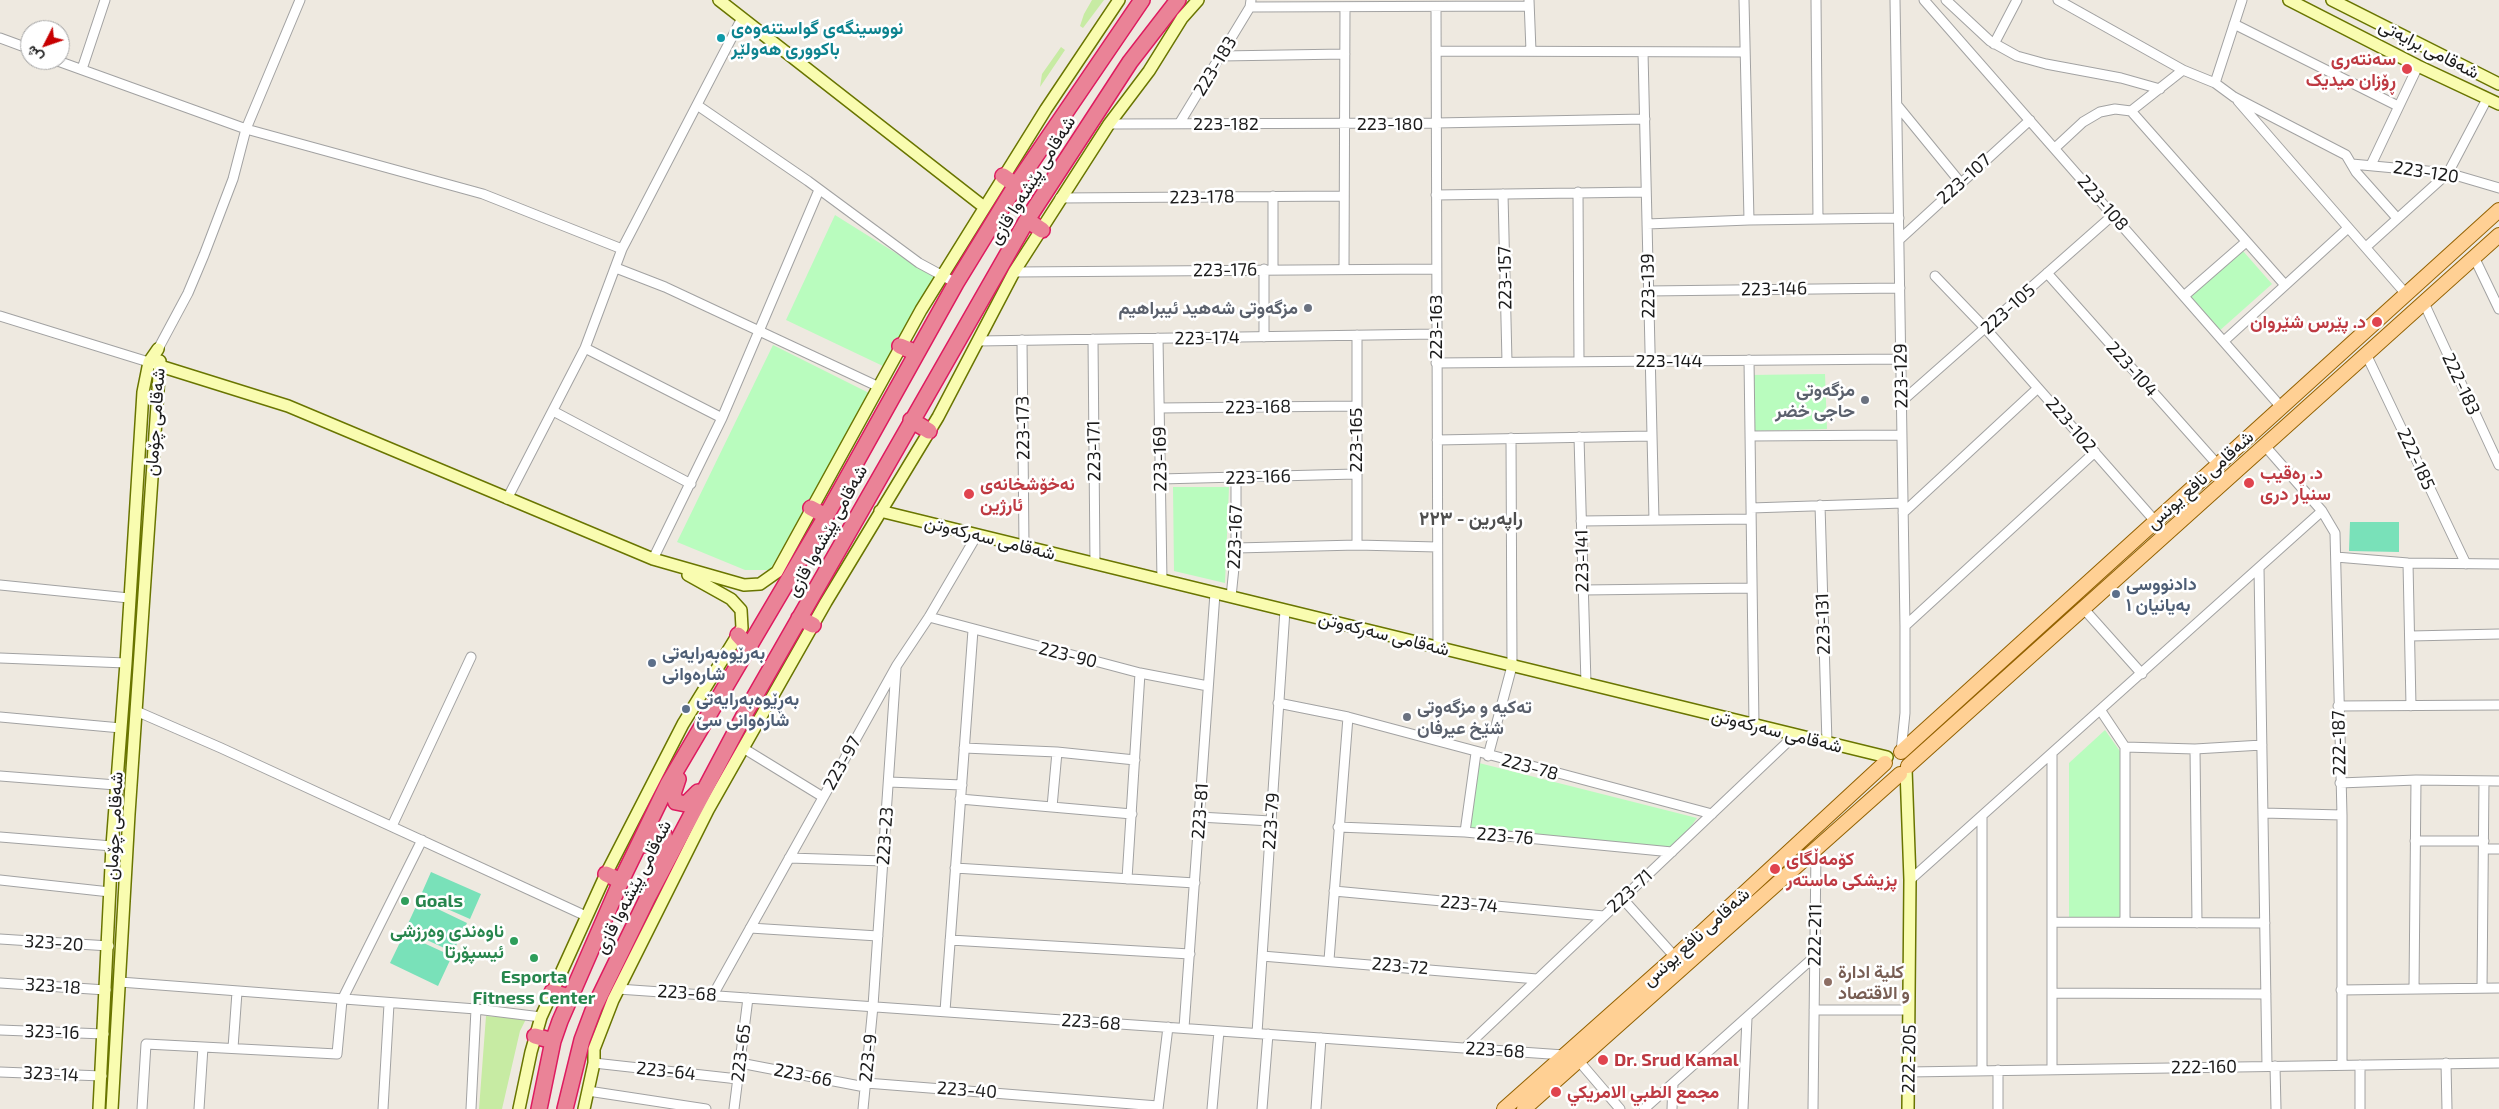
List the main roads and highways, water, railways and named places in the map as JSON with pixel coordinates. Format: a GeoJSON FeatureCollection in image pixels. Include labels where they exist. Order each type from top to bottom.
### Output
{"type":"FeatureCollection","features":[{"type":"Feature","properties":{"kind":"highway","name":"شەقامی پێشەوا قازی"},"geometry":{"type":"LineString","coordinates":[[539,1109],[553,1041],[569,997],[624,875],[668,784],[750,648],[826,516],[956,283],[1010,180],[1142,0]]}},
{"type":"Feature","properties":{"kind":"highway","name":"شەقامی پێشەوا قازی"},"geometry":{"type":"LineString","coordinates":[[565,1108],[588,1024],[648,897],[719,762],[911,420],[1027,220],[1130,62],[1178,0]]}},
{"type":"Feature","properties":{"kind":"highway"},"geometry":{"type":"LineString","coordinates":[[1027,220],[1042,230]]}},
{"type":"Feature","properties":{"kind":"highway"},"geometry":{"type":"LineString","coordinates":[[900,346],[917,353]]}},
{"type":"Feature","properties":{"kind":"highway"},"geometry":{"type":"LineString","coordinates":[[911,420],[929,432]]}},
{"type":"Feature","properties":{"kind":"highway"},"geometry":{"type":"LineString","coordinates":[[811,508],[826,516]]}},
{"type":"Feature","properties":{"kind":"highway"},"geometry":{"type":"LineString","coordinates":[[800,618],[813,626]]}},
{"type":"Feature","properties":{"kind":"highway"},"geometry":{"type":"LineString","coordinates":[[738,635],[750,648]]}},
{"type":"Feature","properties":{"kind":"highway"},"geometry":{"type":"LineString","coordinates":[[698,732],[674,790],[675,801],[683,805],[691,801],[719,762]]}},
{"type":"Feature","properties":{"kind":"highway"},"geometry":{"type":"LineString","coordinates":[[606,874],[624,875],[650,834],[658,832],[664,834],[665,845],[648,897]]}},
{"type":"Feature","properties":{"kind":"highway"},"geometry":{"type":"LineString","coordinates":[[552,992],[569,997]]}},
{"type":"Feature","properties":{"kind":"highway"},"geometry":{"type":"LineString","coordinates":[[535,1036],[553,1041]]}},
{"type":"Feature","properties":{"kind":"main road","name":"شەقامی نافع یونس"},"geometry":{"type":"LineString","coordinates":[[1515,1107],[1564,1055],[1675,957],[1886,760],[1891,753],[1901,752],[2499,210]]}},
{"type":"Feature","properties":{"kind":"main road","name":"شەقامی نافع یونس"},"geometry":{"type":"LineString","coordinates":[[1515,1107],[1578,1060],[1816,850],[2499,235]]}},
{"type":"Feature","properties":{"kind":"main road"},"geometry":{"type":"LineString","coordinates":[[2323,369],[2335,382]]}},
{"type":"Feature","properties":{"kind":"main road"},"geometry":{"type":"LineString","coordinates":[[1886,760],[1890,772],[1905,770],[1906,756],[1901,752]]}},
{"type":"Feature","properties":{"kind":"place","name":"نووسینگەی گواستنەوەی باکووری هەولێر"},"geometry":{"type":"Point","coordinates":[721,38]}},
{"type":"Feature","properties":{"kind":"place","name":"سەنتەری ڕۆزان میدیک"},"geometry":{"type":"Point","coordinates":[2407,69]}},
{"type":"Feature","properties":{"kind":"place","name":"مزگەوتی شەهید ئیبراهیم"},"geometry":{"type":"Point","coordinates":[1308,308]}},
{"type":"Feature","properties":{"kind":"place","name":"د. پێرس شێروان"},"geometry":{"type":"Point","coordinates":[2377,322]}},
{"type":"Feature","properties":{"kind":"place","name":"مزگه‌وتی حاجی خضر"},"geometry":{"type":"Point","coordinates":[1865,400]}},
{"type":"Feature","properties":{"kind":"place","name":"د. ڕەقیب سنیار دری"},"geometry":{"type":"Point","coordinates":[2249,483]}},
{"type":"Feature","properties":{"kind":"place","name":"نەخۆشخانەی ئارژین"},"geometry":{"type":"Point","coordinates":[969,494]}},
{"type":"Feature","properties":{"kind":"place","name":"دادنووسی بەیانیان ١"},"geometry":{"type":"Point","coordinates":[2116,594]}},
{"type":"Feature","properties":{"kind":"place","name":"بەرێوەبەرایەتی شارەوانی"},"geometry":{"type":"Point","coordinates":[652,663]}},
{"type":"Feature","properties":{"kind":"place","name":"بەڕێوەبەرایەتی شارەوانی سێ"},"geometry":{"type":"Point","coordinates":[686,709]}},
{"type":"Feature","properties":{"kind":"place","name":"تەکیە و مزگەوتی شێخ عیرفان"},"geometry":{"type":"Point","coordinates":[1407,717]}},
{"type":"Feature","properties":{"kind":"place","name":"کۆمەڵگای پزیشکی ماستەر"},"geometry":{"type":"Point","coordinates":[1775,869]}},
{"type":"Feature","properties":{"kind":"place","name":"Goals"},"geometry":{"type":"Point","coordinates":[405,901]}},
{"type":"Feature","properties":{"kind":"place","name":"ناوەندی وەرزشی ئیسپۆرتا"},"geometry":{"type":"Point","coordinates":[514,941]}},
{"type":"Feature","properties":{"kind":"place","name":"Esporta Fitness Center"},"geometry":{"type":"Point","coordinates":[534,958]}},
{"type":"Feature","properties":{"kind":"place","name":"كلية ادارة و الاقتصاد"},"geometry":{"type":"Point","coordinates":[1828,982]}},
{"type":"Feature","properties":{"kind":"place","name":"Dr. Srud Kamal"},"geometry":{"type":"Point","coordinates":[1603,1060]}},
{"type":"Feature","properties":{"kind":"place","name":"مجمع الطبي الامريكي"},"geometry":{"type":"Point","coordinates":[1556,1092]}},
{"type":"Feature","properties":{"kind":"district","name":"راپەرین - ٢٢٣"},"geometry":{"type":"Point","coordinates":[1471,519]}}]}
